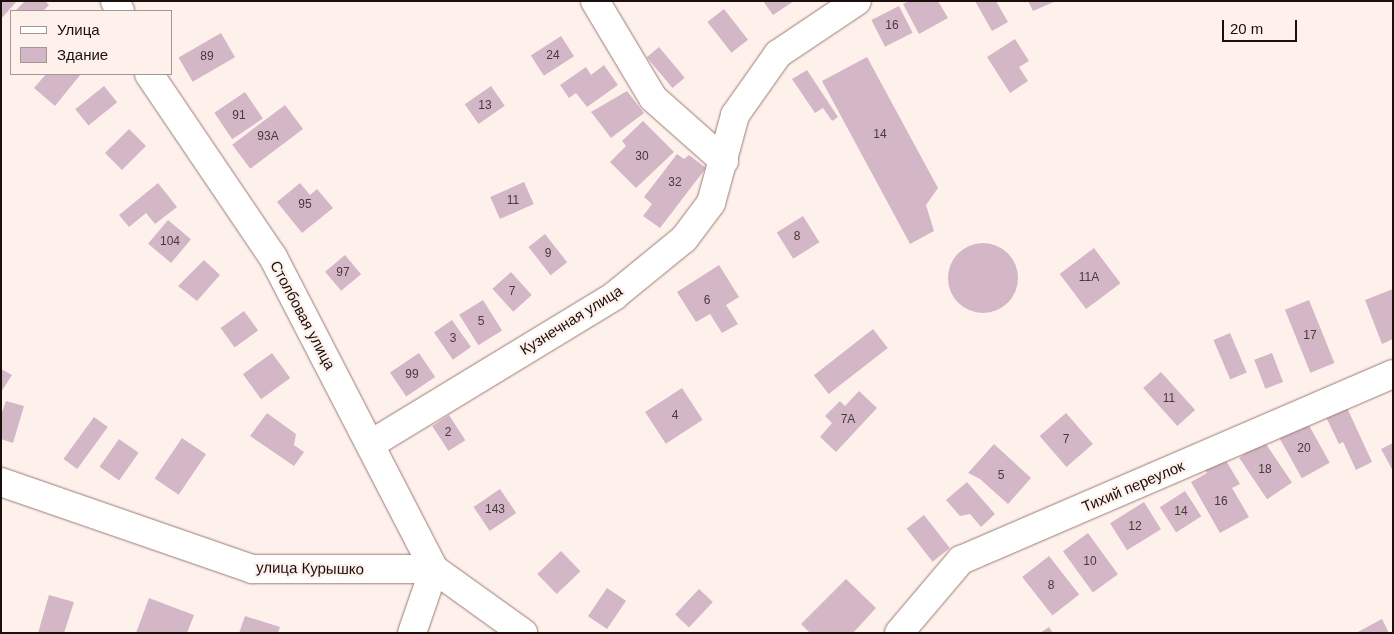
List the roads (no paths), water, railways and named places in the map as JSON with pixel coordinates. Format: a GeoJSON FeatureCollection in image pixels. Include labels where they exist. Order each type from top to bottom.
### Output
{"type":"FeatureCollection","features":[{"type":"Feature","properties":{"kind":"street"},"geometry":{"type":"LineString","coordinates":[[595,1],[653,98],[724,161]]}},
{"type":"Feature","properties":{"kind":"street","name":"Кузнечная улица"},"geometry":{"type":"LineString","coordinates":[[371,444],[621,290],[684,239],[711,203],[735,115],[778,54],[857,1]]}},
{"type":"Feature","properties":{"kind":"street","name":"Столбовая улица"},"geometry":{"type":"LineString","coordinates":[[150,75],[273,256],[434,569]]}},
{"type":"Feature","properties":{"kind":"street","name":"Тихий переулок"},"geometry":{"type":"LineString","coordinates":[[899,633],[961,560],[1393,374]]}},
{"type":"Feature","properties":{"kind":"street","name":"улица Курышко"},"geometry":{"type":"LineString","coordinates":[[1,482],[252,569],[434,569]]}},
{"type":"Feature","properties":{"kind":"street"},"geometry":{"type":"LineString","coordinates":[[412,633],[434,569],[523,633]]}}]}
